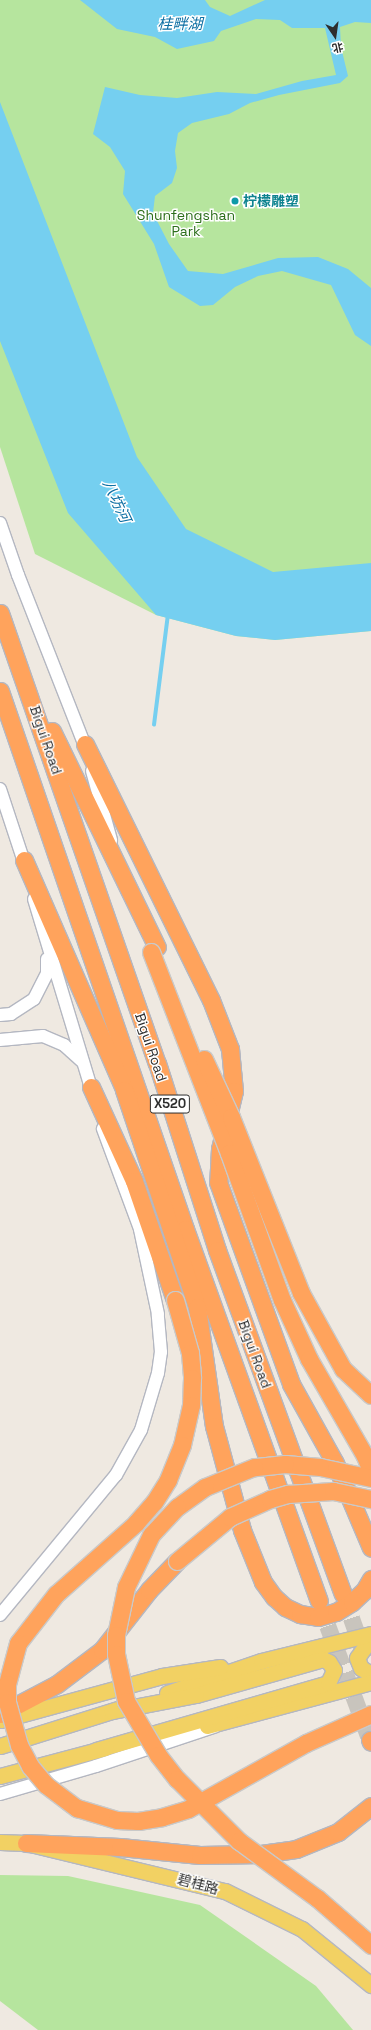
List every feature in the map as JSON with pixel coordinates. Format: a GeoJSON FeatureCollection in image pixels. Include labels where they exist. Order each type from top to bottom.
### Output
{"type":"FeatureCollection","features":[{"type":"Feature","properties":{"kind":"highway","name":"Bigui Road"},"geometry":{"type":"LineString","coordinates":[[0,612],[157,1063],[217,1250],[343,1594]]}},
{"type":"Feature","properties":{"kind":"highway"},"geometry":{"type":"LineString","coordinates":[[19,665],[118,864],[154,949],[231,1117],[301,1293],[344,1369],[371,1394]]}},
{"type":"Feature","properties":{"kind":"highway","name":"X520"},"geometry":{"type":"LineString","coordinates":[[0,692],[173,1193],[319,1601]]}},
{"type":"Feature","properties":{"kind":"highway"},"geometry":{"type":"LineString","coordinates":[[85,744],[211,1000],[230,1049],[234,1091],[220,1149],[218,1182],[291,1384],[335,1463],[371,1548]]}},
{"type":"Feature","properties":{"kind":"highway"},"geometry":{"type":"LineString","coordinates":[[24,860],[124,1090],[173,1193]]}},
{"type":"Feature","properties":{"kind":"highway"},"geometry":{"type":"LineString","coordinates":[[154,949],[282,1300],[309,1359],[365,1456],[371,1471]]}},
{"type":"Feature","properties":{"kind":"highway"},"geometry":{"type":"LineString","coordinates":[[91,1087],[134,1181],[175,1300],[190,1353],[192,1405],[182,1445],[168,1480],[154,1502],[136,1523],[56,1594],[29,1626],[18,1643],[7,1684],[7,1702],[19,1745],[30,1766],[46,1785],[78,1808],[117,1820],[138,1821],[162,1817],[188,1808],[306,1743],[371,1714]]}},
{"type":"Feature","properties":{"kind":"highway"},"geometry":{"type":"LineString","coordinates":[[124,1090],[197,1307],[214,1426],[242,1530],[263,1582],[274,1597],[285,1607],[300,1614],[318,1617],[336,1612],[352,1602],[364,1591],[371,1579]]}},
{"type":"Feature","properties":{"kind":"highway"},"geometry":{"type":"LineString","coordinates":[[371,1478],[320,1467],[285,1464],[254,1468],[205,1487],[177,1507],[151,1535],[126,1587],[116,1634],[116,1654],[126,1701],[158,1755],[177,1779],[239,1841],[317,1898],[371,1945]]}},
{"type":"Feature","properties":{"kind":"highway"},"geometry":{"type":"LineString","coordinates":[[0,1714],[57,1684],[102,1650],[149,1590],[177,1561],[230,1517],[270,1499],[288,1494],[333,1491],[371,1498]]}},
{"type":"Feature","properties":{"kind":"highway"},"geometry":{"type":"LineString","coordinates":[[26,1843],[120,1848],[200,1856],[261,1854],[296,1849],[338,1832],[371,1806]]}},
{"type":"Feature","properties":{"kind":"main road"},"geometry":{"type":"LineString","coordinates":[[0,1746],[112,1711],[261,1661],[371,1634]]}},
{"type":"Feature","properties":{"kind":"main road"},"geometry":{"type":"LineString","coordinates":[[371,1638],[357,1658],[361,1668],[371,1674]]}},
{"type":"Feature","properties":{"kind":"main road"},"geometry":{"type":"LineString","coordinates":[[0,1776],[328,1683],[334,1670],[329,1662],[322,1659],[196,1695],[112,1711]]}},
{"type":"Feature","properties":{"kind":"main road"},"geometry":{"type":"LineString","coordinates":[[0,1720],[162,1676],[261,1661]]}},
{"type":"Feature","properties":{"kind":"main road"},"geometry":{"type":"LineString","coordinates":[[96,1750],[229,1722],[371,1682]]}},
{"type":"Feature","properties":{"kind":"main road","name":"碧桂路"},"geometry":{"type":"LineString","coordinates":[[0,1842],[26,1843],[225,1891],[302,1929],[371,1985]]}},
{"type":"Feature","properties":{"kind":"street"},"geometry":{"type":"LineString","coordinates":[[0,523],[18,575],[85,744],[118,864]]}},
{"type":"Feature","properties":{"kind":"street"},"geometry":{"type":"LineString","coordinates":[[0,789],[24,860],[48,950],[108,1145],[140,1229],[158,1314],[161,1352],[158,1373],[141,1430],[116,1475],[0,1615]]}},
{"type":"Feature","properties":{"kind":"street"},"geometry":{"type":"LineString","coordinates":[[0,1015],[11,1014],[34,999],[47,974],[48,950]]}},
{"type":"Feature","properties":{"kind":"street"},"geometry":{"type":"LineString","coordinates":[[0,1040],[43,1036],[64,1045],[83,1062]]}},
{"type":"Feature","properties":{"kind":"street"},"geometry":{"type":"LineString","coordinates":[[0,1794],[96,1766],[229,1722]]}},
{"type":"Feature","properties":{"kind":"green space","name":"Shunfengshan Park"},"geometry":{"type":"Polygon","coordinates":[[[0,0],[371,0],[371,631],[275,640],[236,636],[156,615],[35,554],[0,447],[0,0]]]}},
{"type":"Feature","properties":{"kind":"green space"},"geometry":{"type":"Polygon","coordinates":[[[0,1875],[68,1876],[200,1905],[316,1986],[353,2030],[38,2030],[0,2001],[0,1875]]]}},
{"type":"Feature","properties":{"kind":"water","name":"桂畔湖"},"geometry":{"type":"Polygon","coordinates":[[[80,0],[205,0],[210,7],[230,16],[265,0],[371,0],[371,23],[355,22],[340,27],[341,47],[348,76],[340,83],[279,95],[250,103],[229,114],[192,123],[178,133],[175,151],[177,168],[172,183],[155,196],[153,213],[169,244],[188,271],[223,274],[278,258],[318,257],[348,269],[371,288],[371,346],[355,335],[331,285],[282,271],[258,276],[235,287],[213,305],[200,306],[169,287],[154,244],[123,194],[125,171],[110,147],[93,134],[105,87],[140,95],[177,98],[217,92],[256,94],[302,81],[336,75],[325,28],[292,28],[280,20],[256,19],[221,31],[214,41],[177,49],[155,37],[117,29],[80,0]]]}},
{"type":"Feature","properties":{"kind":"water","name":"八坊河"},"geometry":{"type":"Polygon","coordinates":[[[0,102],[137,457],[186,529],[273,572],[371,563],[371,631],[275,640],[236,636],[156,615],[68,513],[0,341],[0,102]]]}},
{"type":"Feature","properties":{"kind":"waterway"},"geometry":{"type":"LineString","coordinates":[[154,725],[168,614]]}},
{"type":"Feature","properties":{"kind":"tunnel"},"geometry":{"type":"LineString","coordinates":[[343,1594],[371,1673]]}},
{"type":"Feature","properties":{"kind":"tunnel"},"geometry":{"type":"LineString","coordinates":[[319,1602],[370,1740]]}},
{"type":"Feature","properties":{"kind":"place","name":"柠檬雕塑"},"geometry":{"type":"Point","coordinates":[235,201]}}]}
